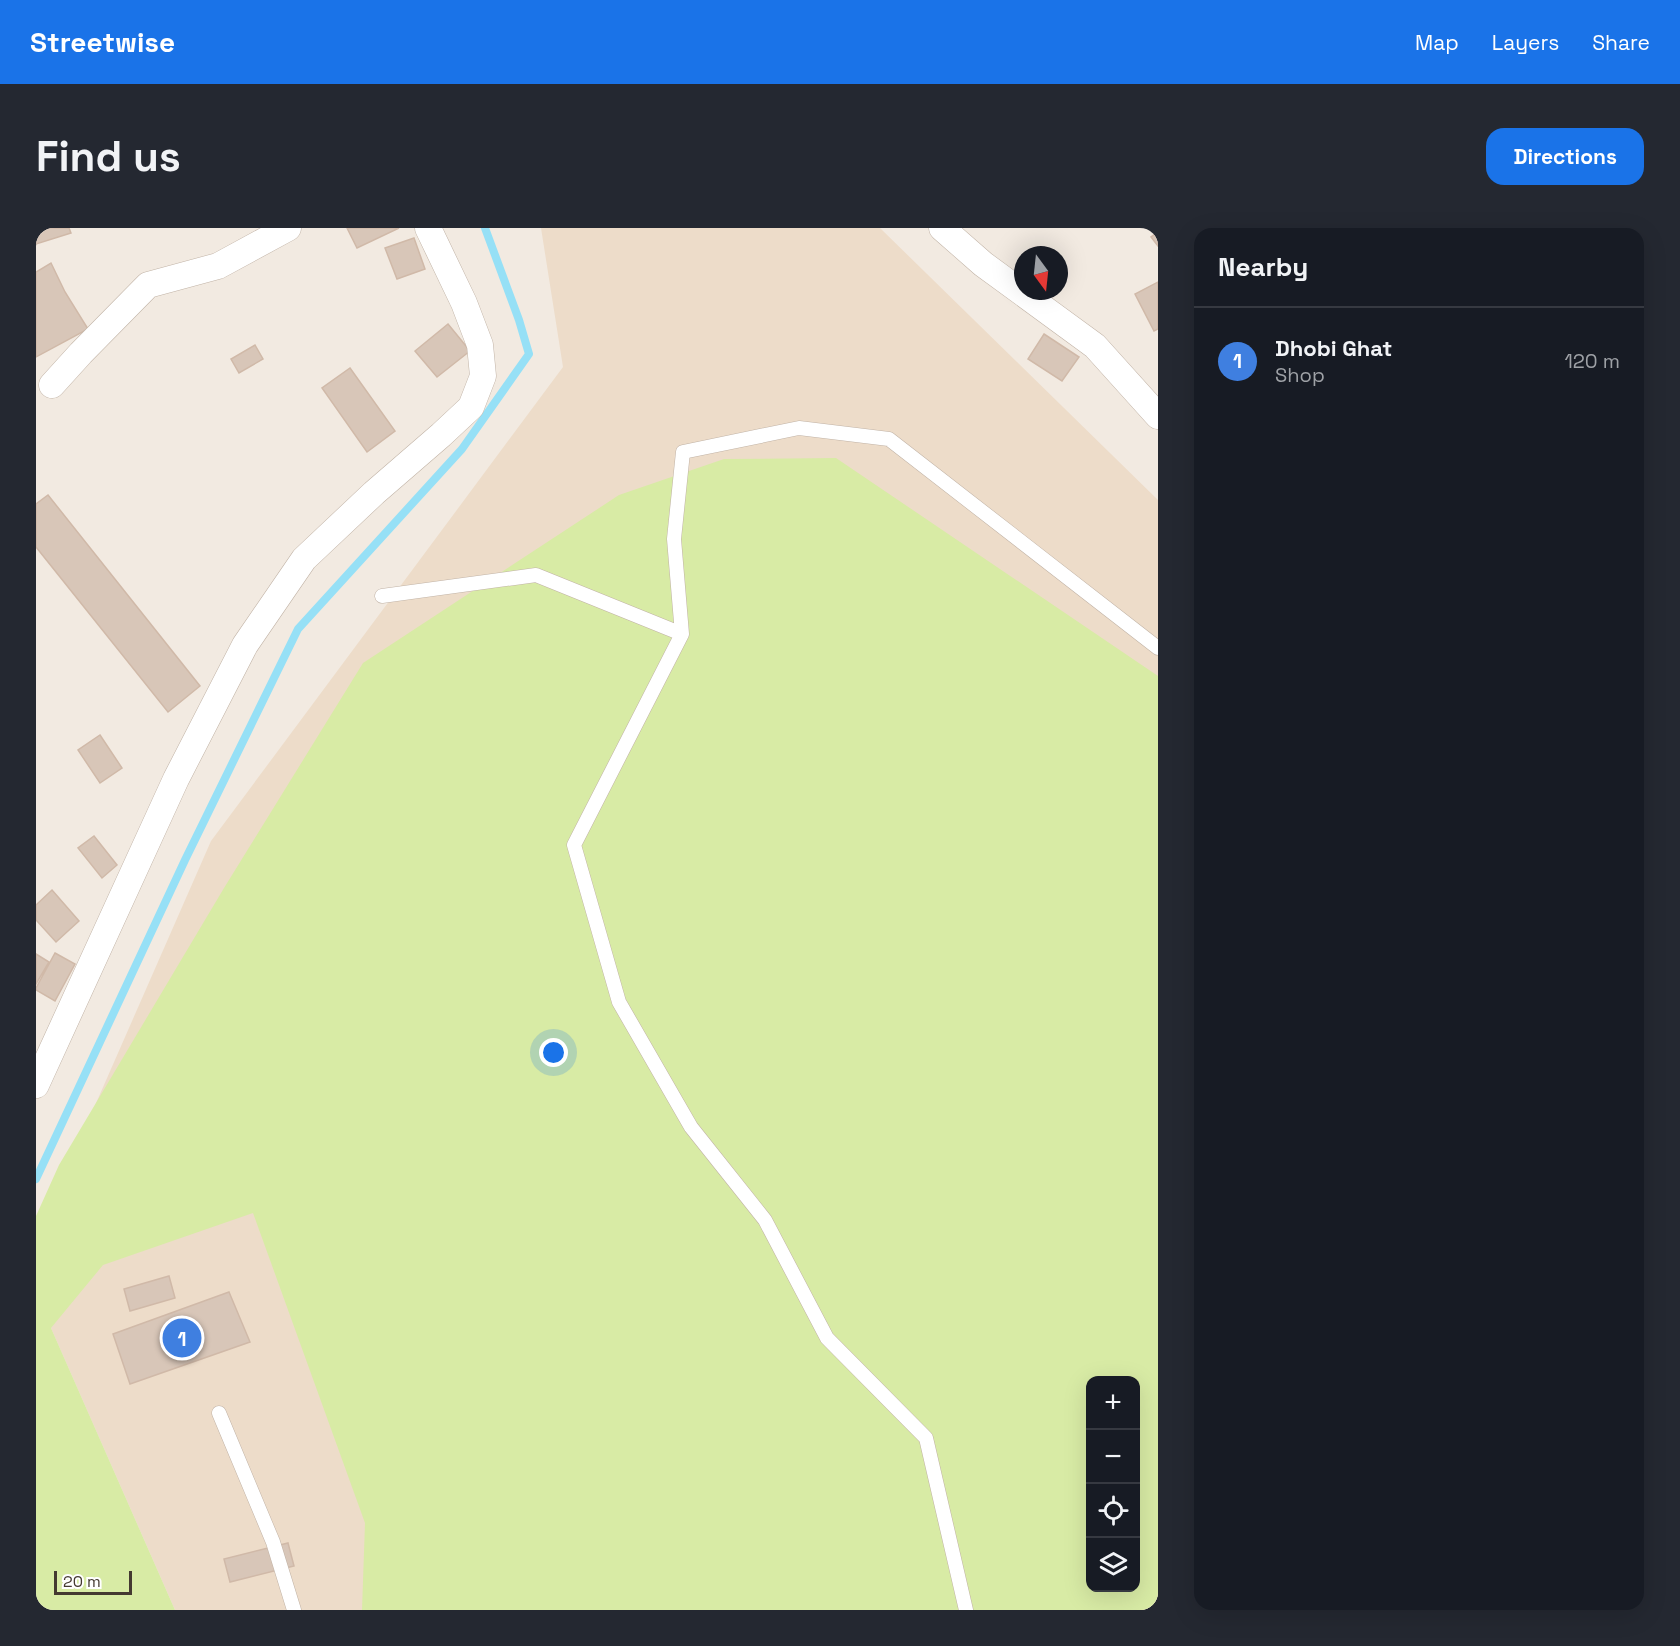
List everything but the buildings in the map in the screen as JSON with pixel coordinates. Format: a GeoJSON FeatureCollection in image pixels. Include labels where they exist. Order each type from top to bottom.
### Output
{"type":"FeatureCollection","features":[{"type":"Feature","properties":{"kind":"street"},"geometry":{"type":"LineString","coordinates":[[52,385],[148,285],[218,266],[288,228]]}},
{"type":"Feature","properties":{"kind":"street"},"geometry":{"type":"LineString","coordinates":[[36,1085],[176,779],[245,645],[304,559],[471,407],[483,376],[480,345],[464,303],[428,228]]}},
{"type":"Feature","properties":{"kind":"street"},"geometry":{"type":"LineString","coordinates":[[942,228],[983,264],[1095,346],[1158,416]]}},
{"type":"Feature","properties":{"kind":"lane"},"geometry":{"type":"LineString","coordinates":[[966,1610],[926,1438],[827,1338],[765,1220],[691,1127],[619,1002],[574,845],[682,634],[674,538],[683,452],[799,429],[889,439],[1158,648]]}},
{"type":"Feature","properties":{"kind":"lane"},"geometry":{"type":"LineString","coordinates":[[382,596],[536,575],[682,634]]}},
{"type":"Feature","properties":{"kind":"lane"},"geometry":{"type":"LineString","coordinates":[[219,1413],[273,1542],[294,1610]]}},
{"type":"Feature","properties":{"kind":"shaded area"},"geometry":{"type":"Polygon","coordinates":[[[541,228],[880,228],[1158,500],[1158,1610],[175,1610],[36,1294],[36,1240],[211,841],[563,367],[541,228]]]}},
{"type":"Feature","properties":{"kind":"green space"},"geometry":{"type":"Polygon","coordinates":[[[836,458],[1158,676],[1158,1610],[362,1610],[365,1523],[253,1213],[103,1265],[51,1328],[175,1610],[36,1610],[36,1216],[59,1165],[224,888],[363,663],[619,495],[724,459],[836,458]]]}},
{"type":"Feature","properties":{"kind":"waterway"},"geometry":{"type":"LineString","coordinates":[[36,1179],[185,860],[298,629],[462,449],[529,354],[485,228]]}},
{"type":"Feature","properties":{"kind":"place","name":"Dhobi Ghat"},"geometry":{"type":"Point","coordinates":[182,1338]}}]}
